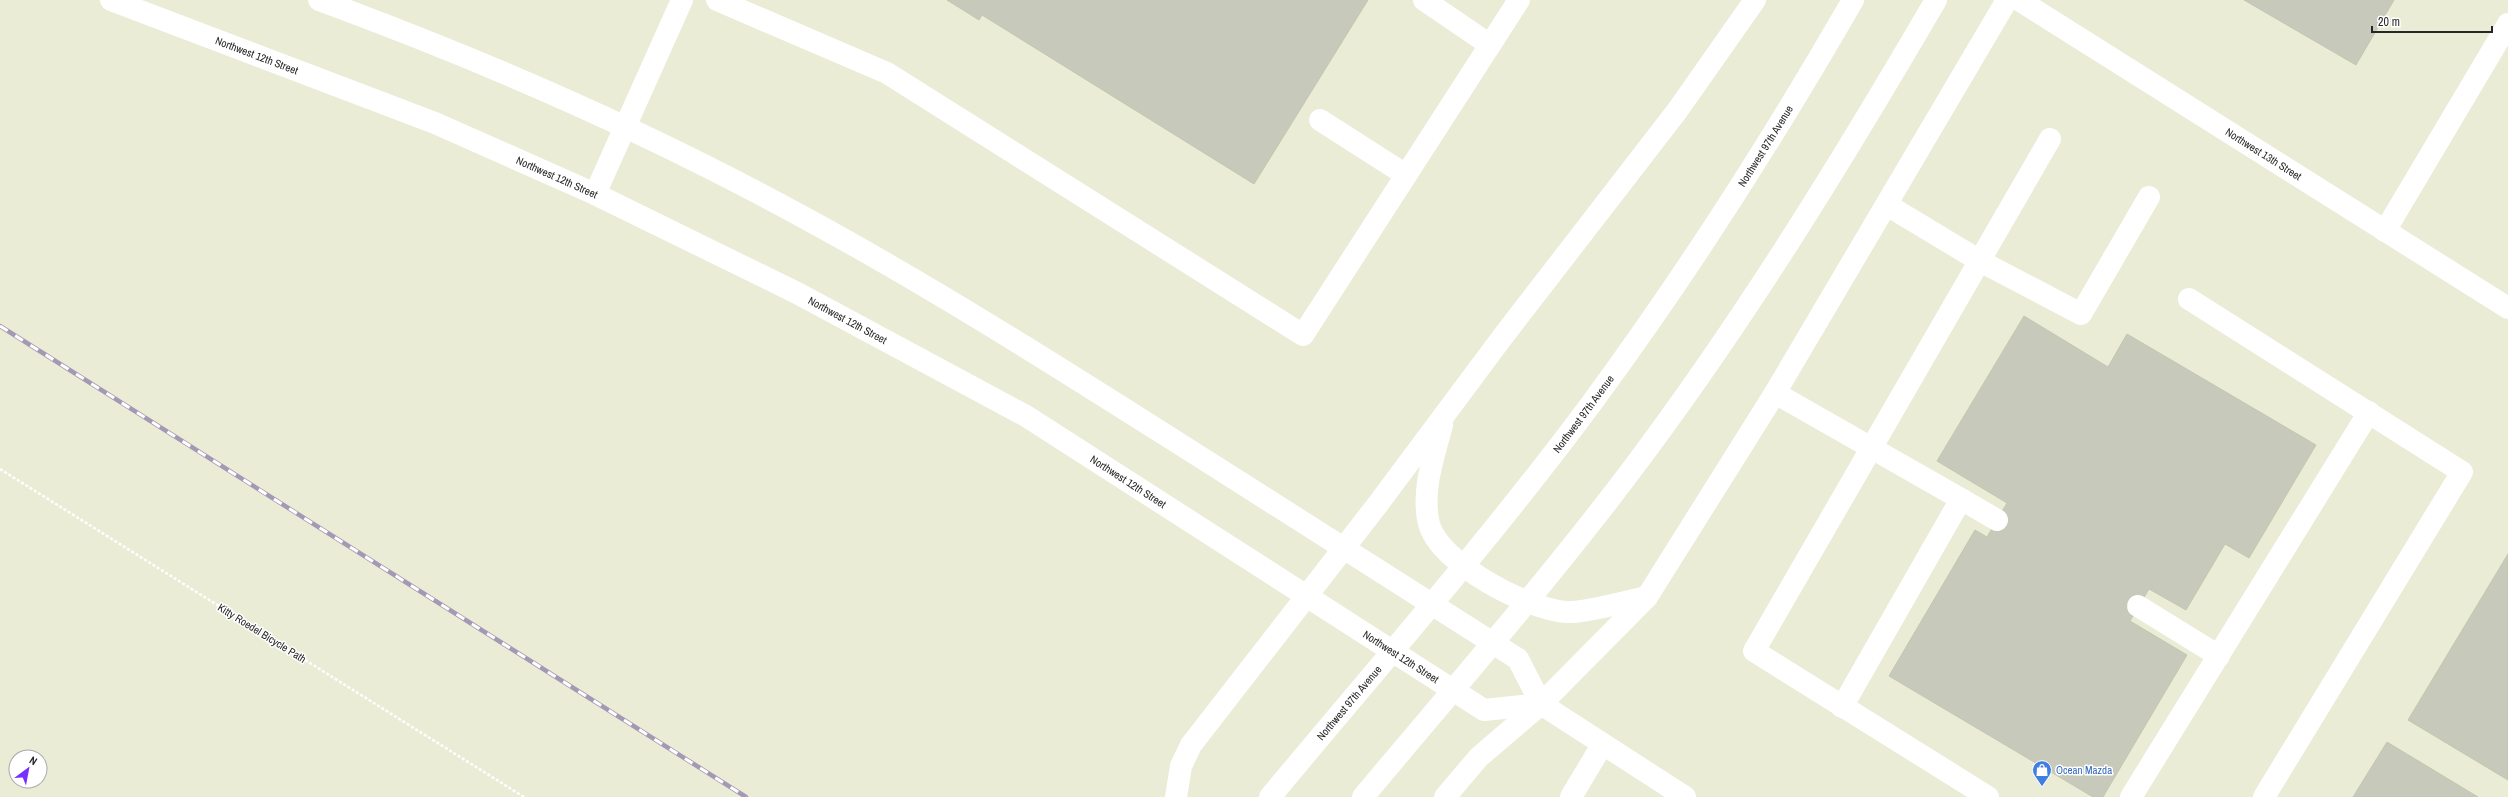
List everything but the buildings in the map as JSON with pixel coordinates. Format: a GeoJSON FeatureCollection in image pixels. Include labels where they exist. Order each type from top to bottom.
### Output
{"type":"FeatureCollection","features":[{"type":"Feature","properties":{"kind":"street","name":"Northwest 12th Street"},"geometry":{"type":"LineString","coordinates":[[111,0],[435,123],[595,194],[799,294],[1019,412],[1484,710],[1540,704]]}},
{"type":"Feature","properties":{"kind":"street"},"geometry":{"type":"LineString","coordinates":[[319,0],[453,51],[624,127],[802,216],[904,274],[1056,365],[1518,659],[1540,704],[1685,797]]}},
{"type":"Feature","properties":{"kind":"street"},"geometry":{"type":"LineString","coordinates":[[595,194],[682,0]]}},
{"type":"Feature","properties":{"kind":"street"},"geometry":{"type":"LineString","coordinates":[[717,0],[887,74],[1303,335],[1519,0]]}},
{"type":"Feature","properties":{"kind":"street"},"geometry":{"type":"LineString","coordinates":[[1424,0],[1490,45]]}},
{"type":"Feature","properties":{"kind":"street"},"geometry":{"type":"LineString","coordinates":[[1176,797],[1181,766],[1191,745],[1677,111],[1755,0]]}},
{"type":"Feature","properties":{"kind":"street","name":"Northwest 97th Avenue"},"geometry":{"type":"LineString","coordinates":[[1270,797],[1501,518],[1591,404],[1678,280],[1777,127],[1853,0]]}},
{"type":"Feature","properties":{"kind":"street"},"geometry":{"type":"LineString","coordinates":[[1364,797],[1562,558],[1637,462],[1747,307],[1842,159],[1936,0]]}},
{"type":"Feature","properties":{"kind":"street"},"geometry":{"type":"LineString","coordinates":[[1445,797],[1479,757],[1540,704],[1647,596],[1775,392],[1887,206],[2007,0]]}},
{"type":"Feature","properties":{"kind":"street","name":"Northwest 13th Street"},"geometry":{"type":"LineString","coordinates":[[2019,0],[2508,308]]}},
{"type":"Feature","properties":{"kind":"street"},"geometry":{"type":"LineString","coordinates":[[2385,231],[2508,24]]}},
{"type":"Feature","properties":{"kind":"street"},"geometry":{"type":"LineString","coordinates":[[1320,120],[1406,175]]}},
{"type":"Feature","properties":{"kind":"street"},"geometry":{"type":"LineString","coordinates":[[1988,797],[1754,651],[2050,139]]}},
{"type":"Feature","properties":{"kind":"street"},"geometry":{"type":"LineString","coordinates":[[1887,206],[1980,261],[2081,314],[2149,196]]}},
{"type":"Feature","properties":{"kind":"street"},"geometry":{"type":"LineString","coordinates":[[2189,299],[2462,472],[2264,797]]}},
{"type":"Feature","properties":{"kind":"street"},"geometry":{"type":"LineString","coordinates":[[1775,392],[1873,447],[1997,520]]}},
{"type":"Feature","properties":{"kind":"street"},"geometry":{"type":"LineString","coordinates":[[2131,797],[2369,412]]}},
{"type":"Feature","properties":{"kind":"street"},"geometry":{"type":"LineString","coordinates":[[1445,414],[1430,473],[1427,497],[1429,524],[1439,544],[1459,564],[1493,585],[1551,610],[1568,612],[1647,596]]}},
{"type":"Feature","properties":{"kind":"street"},"geometry":{"type":"LineString","coordinates":[[1842,707],[1961,499]]}},
{"type":"Feature","properties":{"kind":"street"},"geometry":{"type":"LineString","coordinates":[[2138,606],[2219,656]]}},
{"type":"Feature","properties":{"kind":"street"},"geometry":{"type":"LineString","coordinates":[[1571,797],[1602,745]]}},
{"type":"Feature","properties":{"kind":"path","name":"Kitty Roedel Bicycle Path"},"geometry":{"type":"LineString","coordinates":[[0,469],[524,797]]}},
{"type":"Feature","properties":{"kind":"railway"},"geometry":{"type":"LineString","coordinates":[[0,326],[746,797]]}},
{"type":"Feature","properties":{"kind":"place","name":"Ocean Mazda"},"geometry":{"type":"Point","coordinates":[2042,787]}}]}
